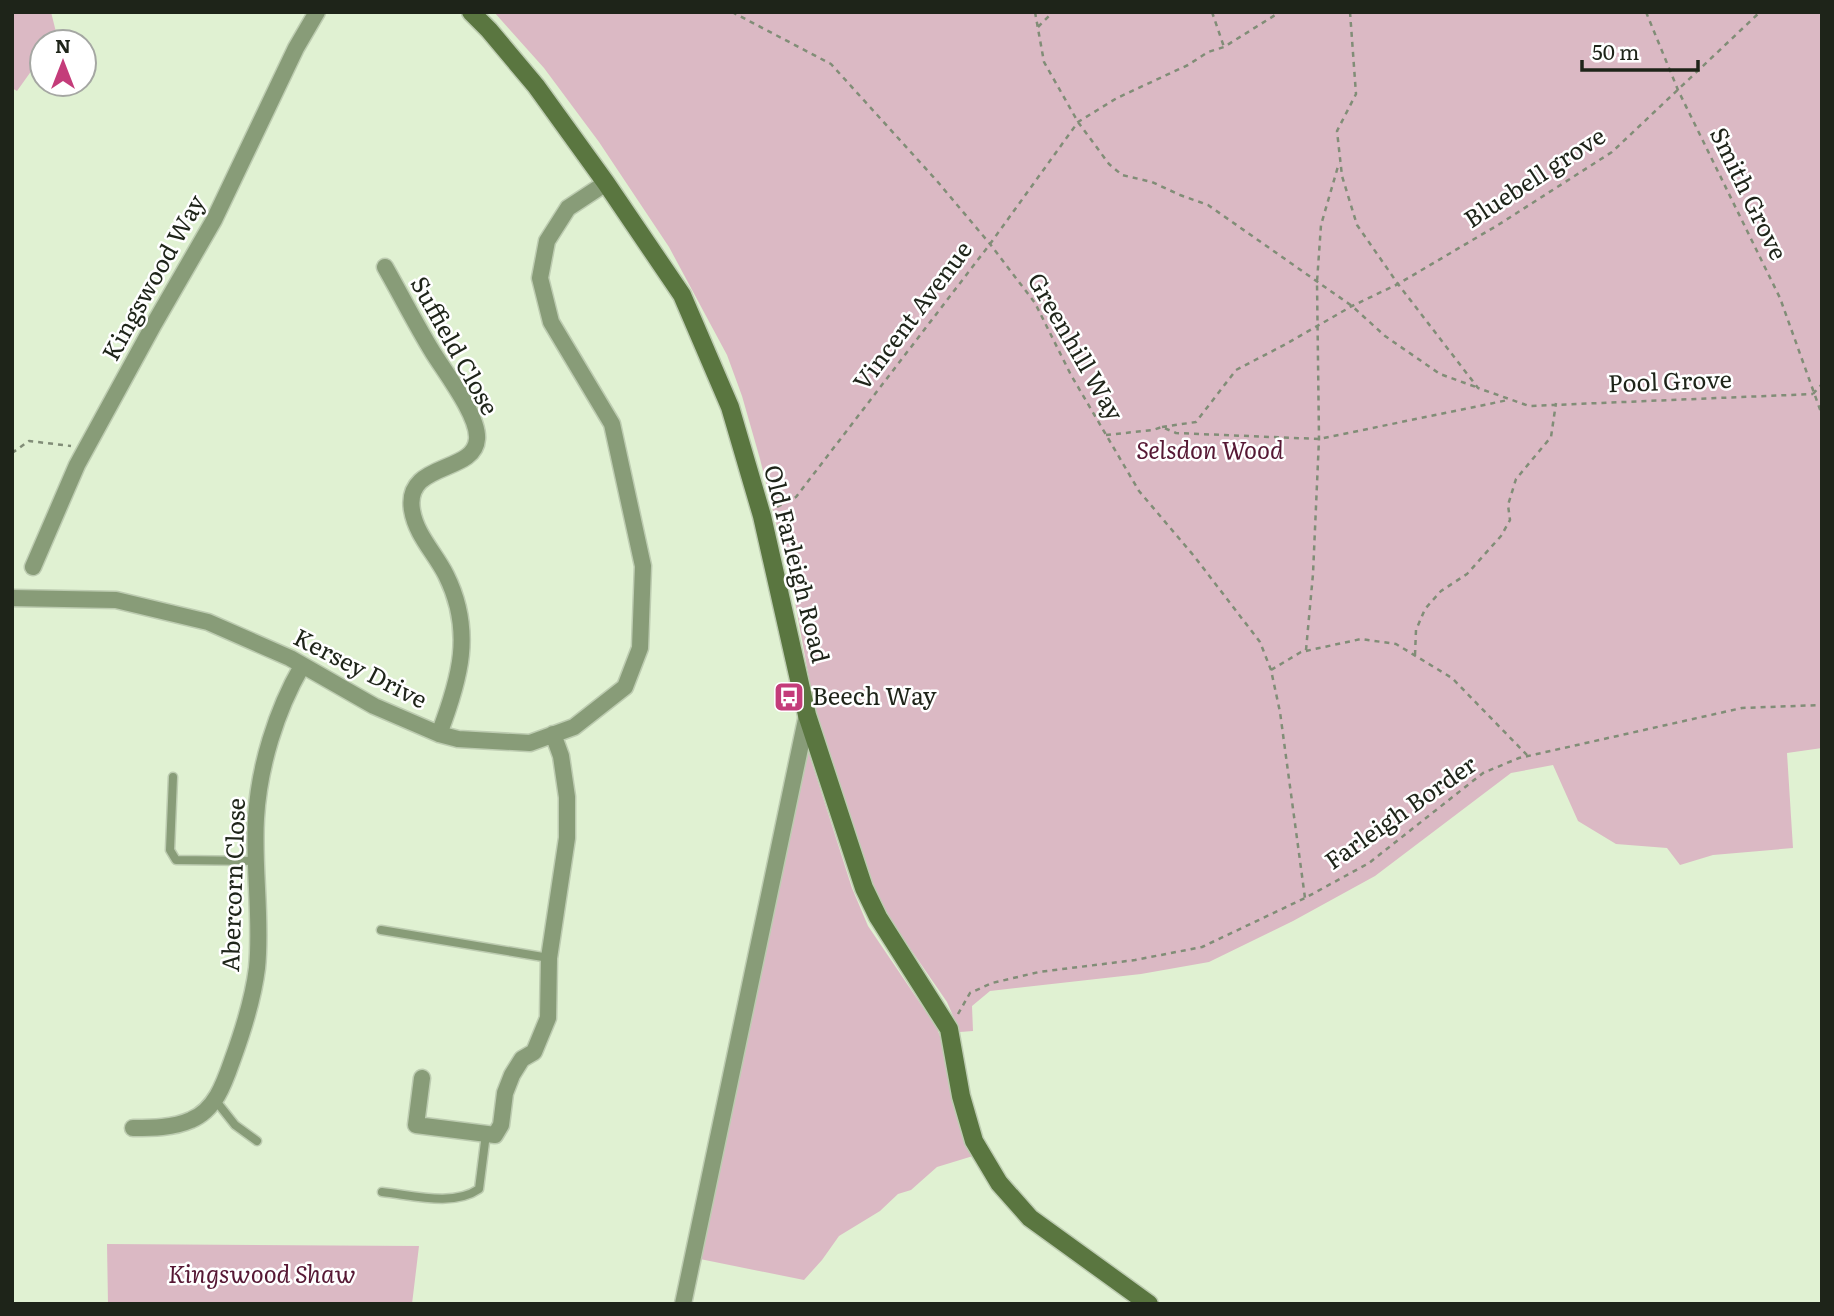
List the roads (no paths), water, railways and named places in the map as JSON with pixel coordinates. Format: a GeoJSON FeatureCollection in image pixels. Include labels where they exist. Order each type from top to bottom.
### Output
{"type":"FeatureCollection","features":[{"type":"Feature","properties":{"kind":"street","name":"Kingswood Way"},"geometry":{"type":"LineString","coordinates":[[33,567],[87,447],[214,220],[296,48],[317,12]]}},
{"type":"Feature","properties":{"kind":"street","name":"Old Farleigh Road"},"geometry":{"type":"LineString","coordinates":[[471,12],[536,86],[682,295],[730,407],[762,516],[807,715],[864,888],[877,917],[949,1029],[961,1096],[974,1141],[999,1183],[1030,1219],[1149,1304]]}},
{"type":"Feature","properties":{"kind":"street","name":"Kersey Drive"},"geometry":{"type":"LineString","coordinates":[[12,599],[116,600],[208,622],[290,658],[374,706],[439,734],[458,739],[530,743],[574,727],[625,687],[640,648],[643,566],[612,424],[551,322],[540,278],[547,241],[568,208],[606,183]]}},
{"type":"Feature","properties":{"kind":"street","name":"Suffield Close"},"geometry":{"type":"LineString","coordinates":[[385,267],[466,406],[477,433],[473,452],[454,464],[426,475],[413,491],[411,500],[414,520],[449,584],[462,631],[458,680],[439,734]]}},
{"type":"Feature","properties":{"kind":"street","name":"Abercorn Close"},"geometry":{"type":"LineString","coordinates":[[216,1101],[247,1020],[257,967],[256,819],[262,769],[289,690],[303,666]]}},
{"type":"Feature","properties":{"kind":"street"},"geometry":{"type":"LineString","coordinates":[[683,1304],[807,715]]}},
{"type":"Feature","properties":{"kind":"street"},"geometry":{"type":"LineString","coordinates":[[422,1077],[415,1125],[495,1135],[501,1125],[505,1093],[512,1076],[522,1059],[534,1052],[548,1018],[549,958],[567,838],[565,783],[561,756],[553,734]]}},
{"type":"Feature","properties":{"kind":"street"},"geometry":{"type":"LineString","coordinates":[[133,1128],[159,1128],[192,1120],[216,1101]]}},
{"type":"Feature","properties":{"kind":"lane"},"geometry":{"type":"LineString","coordinates":[[173,778],[170,850],[176,860],[257,861]]}},
{"type":"Feature","properties":{"kind":"lane"},"geometry":{"type":"LineString","coordinates":[[381,930],[549,958]]}},
{"type":"Feature","properties":{"kind":"lane"},"geometry":{"type":"LineString","coordinates":[[216,1101],[235,1125],[257,1141]]}},
{"type":"Feature","properties":{"kind":"lane"},"geometry":{"type":"LineString","coordinates":[[382,1192],[468,1197],[479,1189],[486,1134]]}},
{"type":"Feature","properties":{"kind":"place","name":"Beech Way"},"geometry":{"type":"Point","coordinates":[789,697]}},
{"type":"Feature","properties":{"kind":"park label","name":"Selsdon Wood"},"geometry":{"type":"Point","coordinates":[1210,451]}},
{"type":"Feature","properties":{"kind":"park label","name":"Kingswood Shaw"},"geometry":{"type":"Point","coordinates":[262,1275]}}]}
